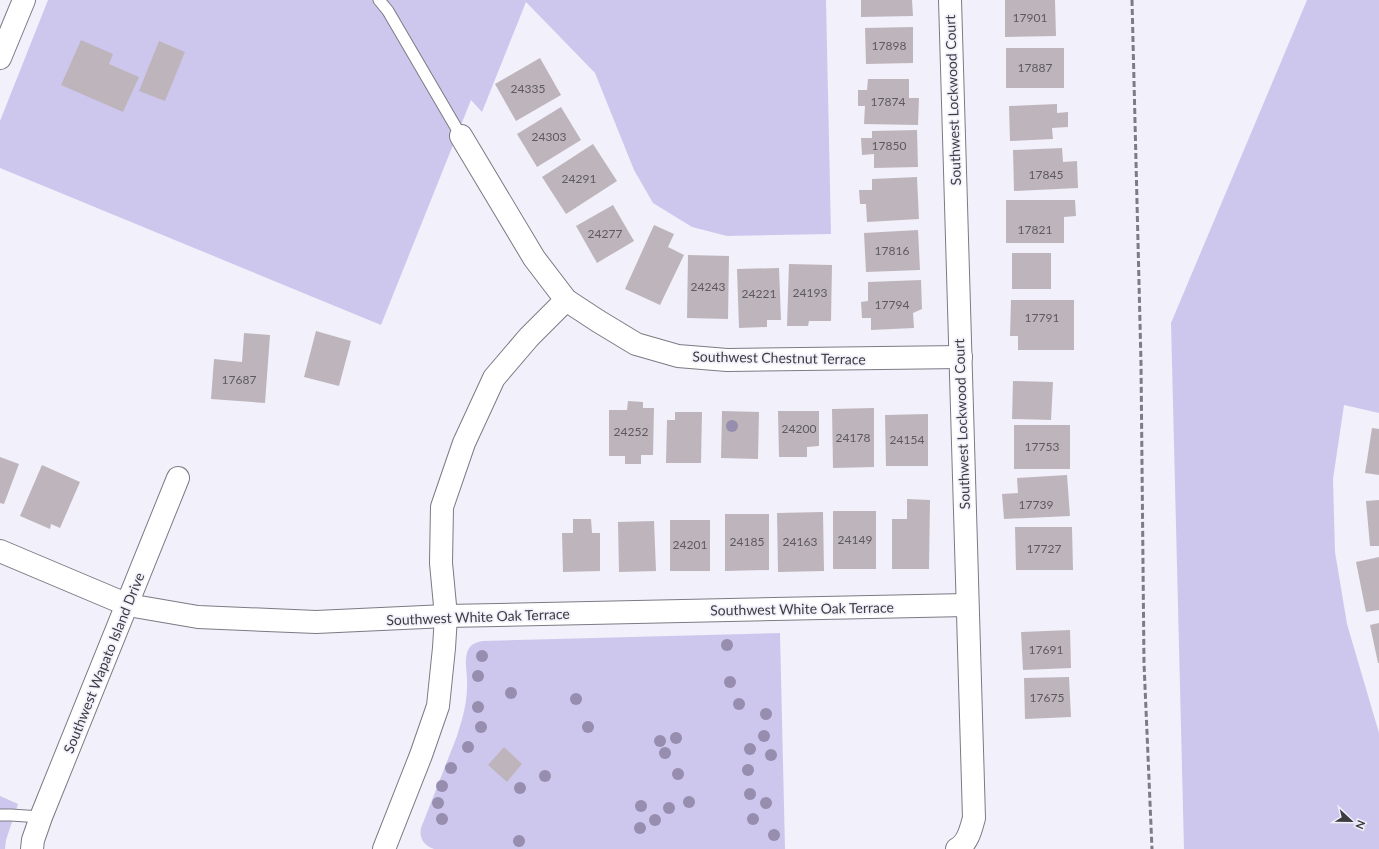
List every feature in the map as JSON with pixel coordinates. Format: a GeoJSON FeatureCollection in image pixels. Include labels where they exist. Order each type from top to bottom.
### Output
{"type":"FeatureCollection","features":[{"type":"Feature","properties":{"kind":"street"},"geometry":{"type":"LineString","coordinates":[[0,58],[24,0]]}},
{"type":"Feature","properties":{"kind":"street","name":"Southwest Lockwood Court"},"geometry":{"type":"LineString","coordinates":[[950,0],[974,818],[969,834],[960,847]]}},
{"type":"Feature","properties":{"kind":"street","name":"Southwest Chestnut Terrace"},"geometry":{"type":"LineString","coordinates":[[461,136],[534,258],[566,300],[636,344],[678,356],[727,360],[961,357]]}},
{"type":"Feature","properties":{"kind":"street"},"geometry":{"type":"LineString","coordinates":[[384,849],[421,755],[438,706],[446,616],[441,563],[442,507],[464,442],[494,378],[529,337],[566,300]]}},
{"type":"Feature","properties":{"kind":"street","name":"Southwest Wapato Island Drive"},"geometry":{"type":"LineString","coordinates":[[32,849],[33,840],[41,817],[128,605],[178,478]]}},
{"type":"Feature","properties":{"kind":"street","name":"Southwest White Oak Terrace"},"geometry":{"type":"LineString","coordinates":[[0,551],[128,605],[198,617],[316,622],[446,616],[967,606]]}},
{"type":"Feature","properties":{"kind":"lane"},"geometry":{"type":"LineString","coordinates":[[379,0],[388,11],[461,136]]}},
{"type":"Feature","properties":{"kind":"lane"},"geometry":{"type":"LineString","coordinates":[[0,815],[41,817]]}},
{"type":"Feature","properties":{"kind":"shaded area"},"geometry":{"type":"Polygon","coordinates":[[[48,0],[826,0],[831,234],[727,236],[692,227],[653,203],[634,170],[595,73],[526,2],[482,112],[471,100],[381,325],[0,168],[0,121],[48,0]]]}},
{"type":"Feature","properties":{"kind":"shaded area"},"geometry":{"type":"Polygon","coordinates":[[[1307,0],[1379,0],[1379,413],[1344,405],[1333,479],[1335,552],[1347,624],[1379,733],[1379,849],[1184,849],[1171,323],[1307,0]]]}},
{"type":"Feature","properties":{"kind":"shaded area"},"geometry":{"type":"Polygon","coordinates":[[[780,633],[785,849],[434,849],[427,846],[423,841],[421,828],[457,736],[462,718],[467,693],[466,657],[469,648],[473,644],[483,641],[780,633]]]}},
{"type":"Feature","properties":{"kind":"shaded area"},"geometry":{"type":"Polygon","coordinates":[[[0,796],[18,804],[6,840],[5,849],[0,849],[0,796]]]}},
{"type":"Feature","properties":{"kind":"building"},"geometry":{"type":"Polygon","coordinates":[[[861,0],[912,0],[913,16],[861,17],[861,0]]]}},
{"type":"Feature","properties":{"kind":"building"},"geometry":{"type":"Polygon","coordinates":[[[1005,0],[1055,0],[1056,36],[1005,37],[1005,0]]]}},
{"type":"Feature","properties":{"kind":"building"},"geometry":{"type":"Polygon","coordinates":[[[913,27],[913,63],[866,64],[865,28],[913,27]]]}},
{"type":"Feature","properties":{"kind":"building"},"geometry":{"type":"Polygon","coordinates":[[[81,40],[113,54],[109,64],[139,77],[123,112],[61,85],[81,40]]]}},
{"type":"Feature","properties":{"kind":"building"},"geometry":{"type":"Polygon","coordinates":[[[159,41],[185,52],[165,101],[139,91],[159,41]]]}},
{"type":"Feature","properties":{"kind":"building"},"geometry":{"type":"Polygon","coordinates":[[[1006,48],[1064,48],[1064,88],[1006,88],[1006,48]]]}},
{"type":"Feature","properties":{"kind":"building"},"geometry":{"type":"Polygon","coordinates":[[[540,58],[561,95],[516,121],[495,84],[540,58]]]}},
{"type":"Feature","properties":{"kind":"building"},"geometry":{"type":"Polygon","coordinates":[[[868,79],[909,79],[909,98],[919,98],[918,125],[864,124],[865,106],[858,106],[858,90],[867,90],[868,79]]]}},
{"type":"Feature","properties":{"kind":"building"},"geometry":{"type":"Polygon","coordinates":[[[1057,104],[1057,113],[1068,112],[1068,127],[1052,128],[1053,139],[1010,141],[1009,106],[1057,104]]]}},
{"type":"Feature","properties":{"kind":"building"},"geometry":{"type":"Polygon","coordinates":[[[561,107],[581,140],[537,167],[517,134],[561,107]]]}},
{"type":"Feature","properties":{"kind":"building"},"geometry":{"type":"Polygon","coordinates":[[[917,130],[918,167],[874,168],[874,154],[862,155],[861,138],[872,138],[872,131],[917,130]]]}},
{"type":"Feature","properties":{"kind":"building"},"geometry":{"type":"Polygon","coordinates":[[[593,144],[617,181],[566,214],[542,177],[593,144]]]}},
{"type":"Feature","properties":{"kind":"building"},"geometry":{"type":"Polygon","coordinates":[[[1062,148],[1063,162],[1077,161],[1078,188],[1014,191],[1013,150],[1062,148]]]}},
{"type":"Feature","properties":{"kind":"building"},"geometry":{"type":"Polygon","coordinates":[[[917,177],[919,219],[867,222],[866,204],[860,204],[859,190],[872,190],[872,179],[917,177]]]}},
{"type":"Feature","properties":{"kind":"building"},"geometry":{"type":"Polygon","coordinates":[[[1006,200],[1075,200],[1076,216],[1064,217],[1064,243],[1006,243],[1006,200]]]}},
{"type":"Feature","properties":{"kind":"building"},"geometry":{"type":"Polygon","coordinates":[[[613,205],[634,241],[597,263],[576,226],[613,205]]]}},
{"type":"Feature","properties":{"kind":"building"},"geometry":{"type":"Polygon","coordinates":[[[654,225],[674,234],[668,247],[684,255],[660,305],[625,289],[654,225]]]}},
{"type":"Feature","properties":{"kind":"building"},"geometry":{"type":"Polygon","coordinates":[[[918,230],[920,270],[866,272],[864,233],[918,230]]]}},
{"type":"Feature","properties":{"kind":"building"},"geometry":{"type":"Polygon","coordinates":[[[1012,253],[1051,253],[1051,289],[1012,289],[1012,253]]]}},
{"type":"Feature","properties":{"kind":"building"},"geometry":{"type":"Polygon","coordinates":[[[688,255],[729,256],[728,319],[687,318],[688,255]]]}},
{"type":"Feature","properties":{"kind":"building"},"geometry":{"type":"Polygon","coordinates":[[[789,264],[832,265],[831,321],[809,321],[808,326],[787,326],[789,264]]]}},
{"type":"Feature","properties":{"kind":"building"},"geometry":{"type":"Polygon","coordinates":[[[779,268],[781,320],[767,320],[767,327],[739,328],[737,269],[779,268]]]}},
{"type":"Feature","properties":{"kind":"building"},"geometry":{"type":"Polygon","coordinates":[[[921,280],[922,309],[913,313],[914,328],[871,330],[871,318],[862,318],[861,302],[868,301],[868,282],[921,280]]]}},
{"type":"Feature","properties":{"kind":"building"},"geometry":{"type":"Polygon","coordinates":[[[1011,300],[1074,300],[1074,350],[1018,350],[1018,336],[1010,336],[1011,300]]]}},
{"type":"Feature","properties":{"kind":"building"},"geometry":{"type":"Polygon","coordinates":[[[316,331],[351,341],[339,386],[304,377],[316,331]]]}},
{"type":"Feature","properties":{"kind":"building"},"geometry":{"type":"Polygon","coordinates":[[[244,333],[270,335],[265,403],[211,399],[214,359],[242,362],[244,333]]]}},
{"type":"Feature","properties":{"kind":"building"},"geometry":{"type":"Polygon","coordinates":[[[1013,381],[1053,382],[1051,420],[1012,419],[1013,381]]]}},
{"type":"Feature","properties":{"kind":"building"},"geometry":{"type":"Polygon","coordinates":[[[628,401],[643,402],[643,408],[654,408],[653,455],[641,455],[641,464],[625,464],[625,456],[609,456],[609,410],[627,410],[628,401]]]}},
{"type":"Feature","properties":{"kind":"building"},"geometry":{"type":"Polygon","coordinates":[[[874,408],[874,467],[833,468],[832,409],[874,408]]]}},
{"type":"Feature","properties":{"kind":"building"},"geometry":{"type":"Polygon","coordinates":[[[722,411],[759,412],[758,459],[721,458],[722,411]]]}},
{"type":"Feature","properties":{"kind":"building"},"geometry":{"type":"Polygon","coordinates":[[[778,411],[819,411],[819,446],[807,447],[807,457],[779,457],[778,411]]]}},
{"type":"Feature","properties":{"kind":"building"},"geometry":{"type":"Polygon","coordinates":[[[675,412],[702,412],[701,463],[666,463],[667,420],[675,420],[675,412]]]}},
{"type":"Feature","properties":{"kind":"building"},"geometry":{"type":"Polygon","coordinates":[[[928,414],[928,466],[886,466],[885,415],[928,414]]]}},
{"type":"Feature","properties":{"kind":"building"},"geometry":{"type":"Polygon","coordinates":[[[1014,425],[1070,425],[1070,469],[1014,469],[1014,425]]]}},
{"type":"Feature","properties":{"kind":"building"},"geometry":{"type":"Polygon","coordinates":[[[1372,428],[1379,429],[1379,475],[1365,473],[1372,428]]]}},
{"type":"Feature","properties":{"kind":"building"},"geometry":{"type":"Polygon","coordinates":[[[0,457],[19,464],[4,504],[0,503],[0,457]]]}},
{"type":"Feature","properties":{"kind":"building"},"geometry":{"type":"Polygon","coordinates":[[[42,465],[80,482],[60,528],[51,524],[50,529],[20,516],[42,465]]]}},
{"type":"Feature","properties":{"kind":"building"},"geometry":{"type":"Polygon","coordinates":[[[1067,475],[1070,516],[1004,519],[1002,494],[1018,493],[1017,478],[1067,475]]]}},
{"type":"Feature","properties":{"kind":"building"},"geometry":{"type":"Polygon","coordinates":[[[907,499],[930,500],[929,569],[892,569],[892,519],[907,519],[907,499]]]}},
{"type":"Feature","properties":{"kind":"building"},"geometry":{"type":"Polygon","coordinates":[[[1379,500],[1379,546],[1370,546],[1366,501],[1379,500]]]}},
{"type":"Feature","properties":{"kind":"building"},"geometry":{"type":"Polygon","coordinates":[[[833,511],[876,511],[876,569],[833,569],[833,511]]]}},
{"type":"Feature","properties":{"kind":"building"},"geometry":{"type":"Polygon","coordinates":[[[823,512],[824,571],[778,572],[777,513],[823,512]]]}},
{"type":"Feature","properties":{"kind":"building"},"geometry":{"type":"Polygon","coordinates":[[[725,514],[769,514],[769,570],[725,571],[725,514]]]}},
{"type":"Feature","properties":{"kind":"building"},"geometry":{"type":"Polygon","coordinates":[[[573,519],[591,519],[592,533],[600,533],[600,571],[563,572],[562,533],[573,533],[573,519]]]}},
{"type":"Feature","properties":{"kind":"building"},"geometry":{"type":"Polygon","coordinates":[[[670,520],[710,520],[710,571],[670,571],[670,520]]]}},
{"type":"Feature","properties":{"kind":"building"},"geometry":{"type":"Polygon","coordinates":[[[654,521],[656,571],[619,572],[618,522],[654,521]]]}},
{"type":"Feature","properties":{"kind":"building"},"geometry":{"type":"Polygon","coordinates":[[[1015,527],[1072,527],[1073,570],[1016,570],[1015,527]]]}},
{"type":"Feature","properties":{"kind":"building"},"geometry":{"type":"Polygon","coordinates":[[[1379,557],[1379,610],[1366,612],[1356,562],[1379,557]]]}},
{"type":"Feature","properties":{"kind":"building"},"geometry":{"type":"Polygon","coordinates":[[[1379,623],[1379,663],[1378,663],[1370,625],[1379,623]]]}},
{"type":"Feature","properties":{"kind":"building"},"geometry":{"type":"Polygon","coordinates":[[[1070,630],[1071,668],[1023,670],[1021,632],[1070,630]]]}},
{"type":"Feature","properties":{"kind":"building"},"geometry":{"type":"Polygon","coordinates":[[[1069,677],[1071,717],[1025,719],[1024,678],[1069,677]]]}},
{"type":"Feature","properties":{"kind":"building"},"geometry":{"type":"Polygon","coordinates":[[[504,747],[522,764],[507,782],[488,765],[504,747]]]}},
{"type":"Feature","properties":{"kind":"railway"},"geometry":{"type":"LineString","coordinates":[[1132,0],[1141,363],[1144,663],[1152,849]]}}]}
